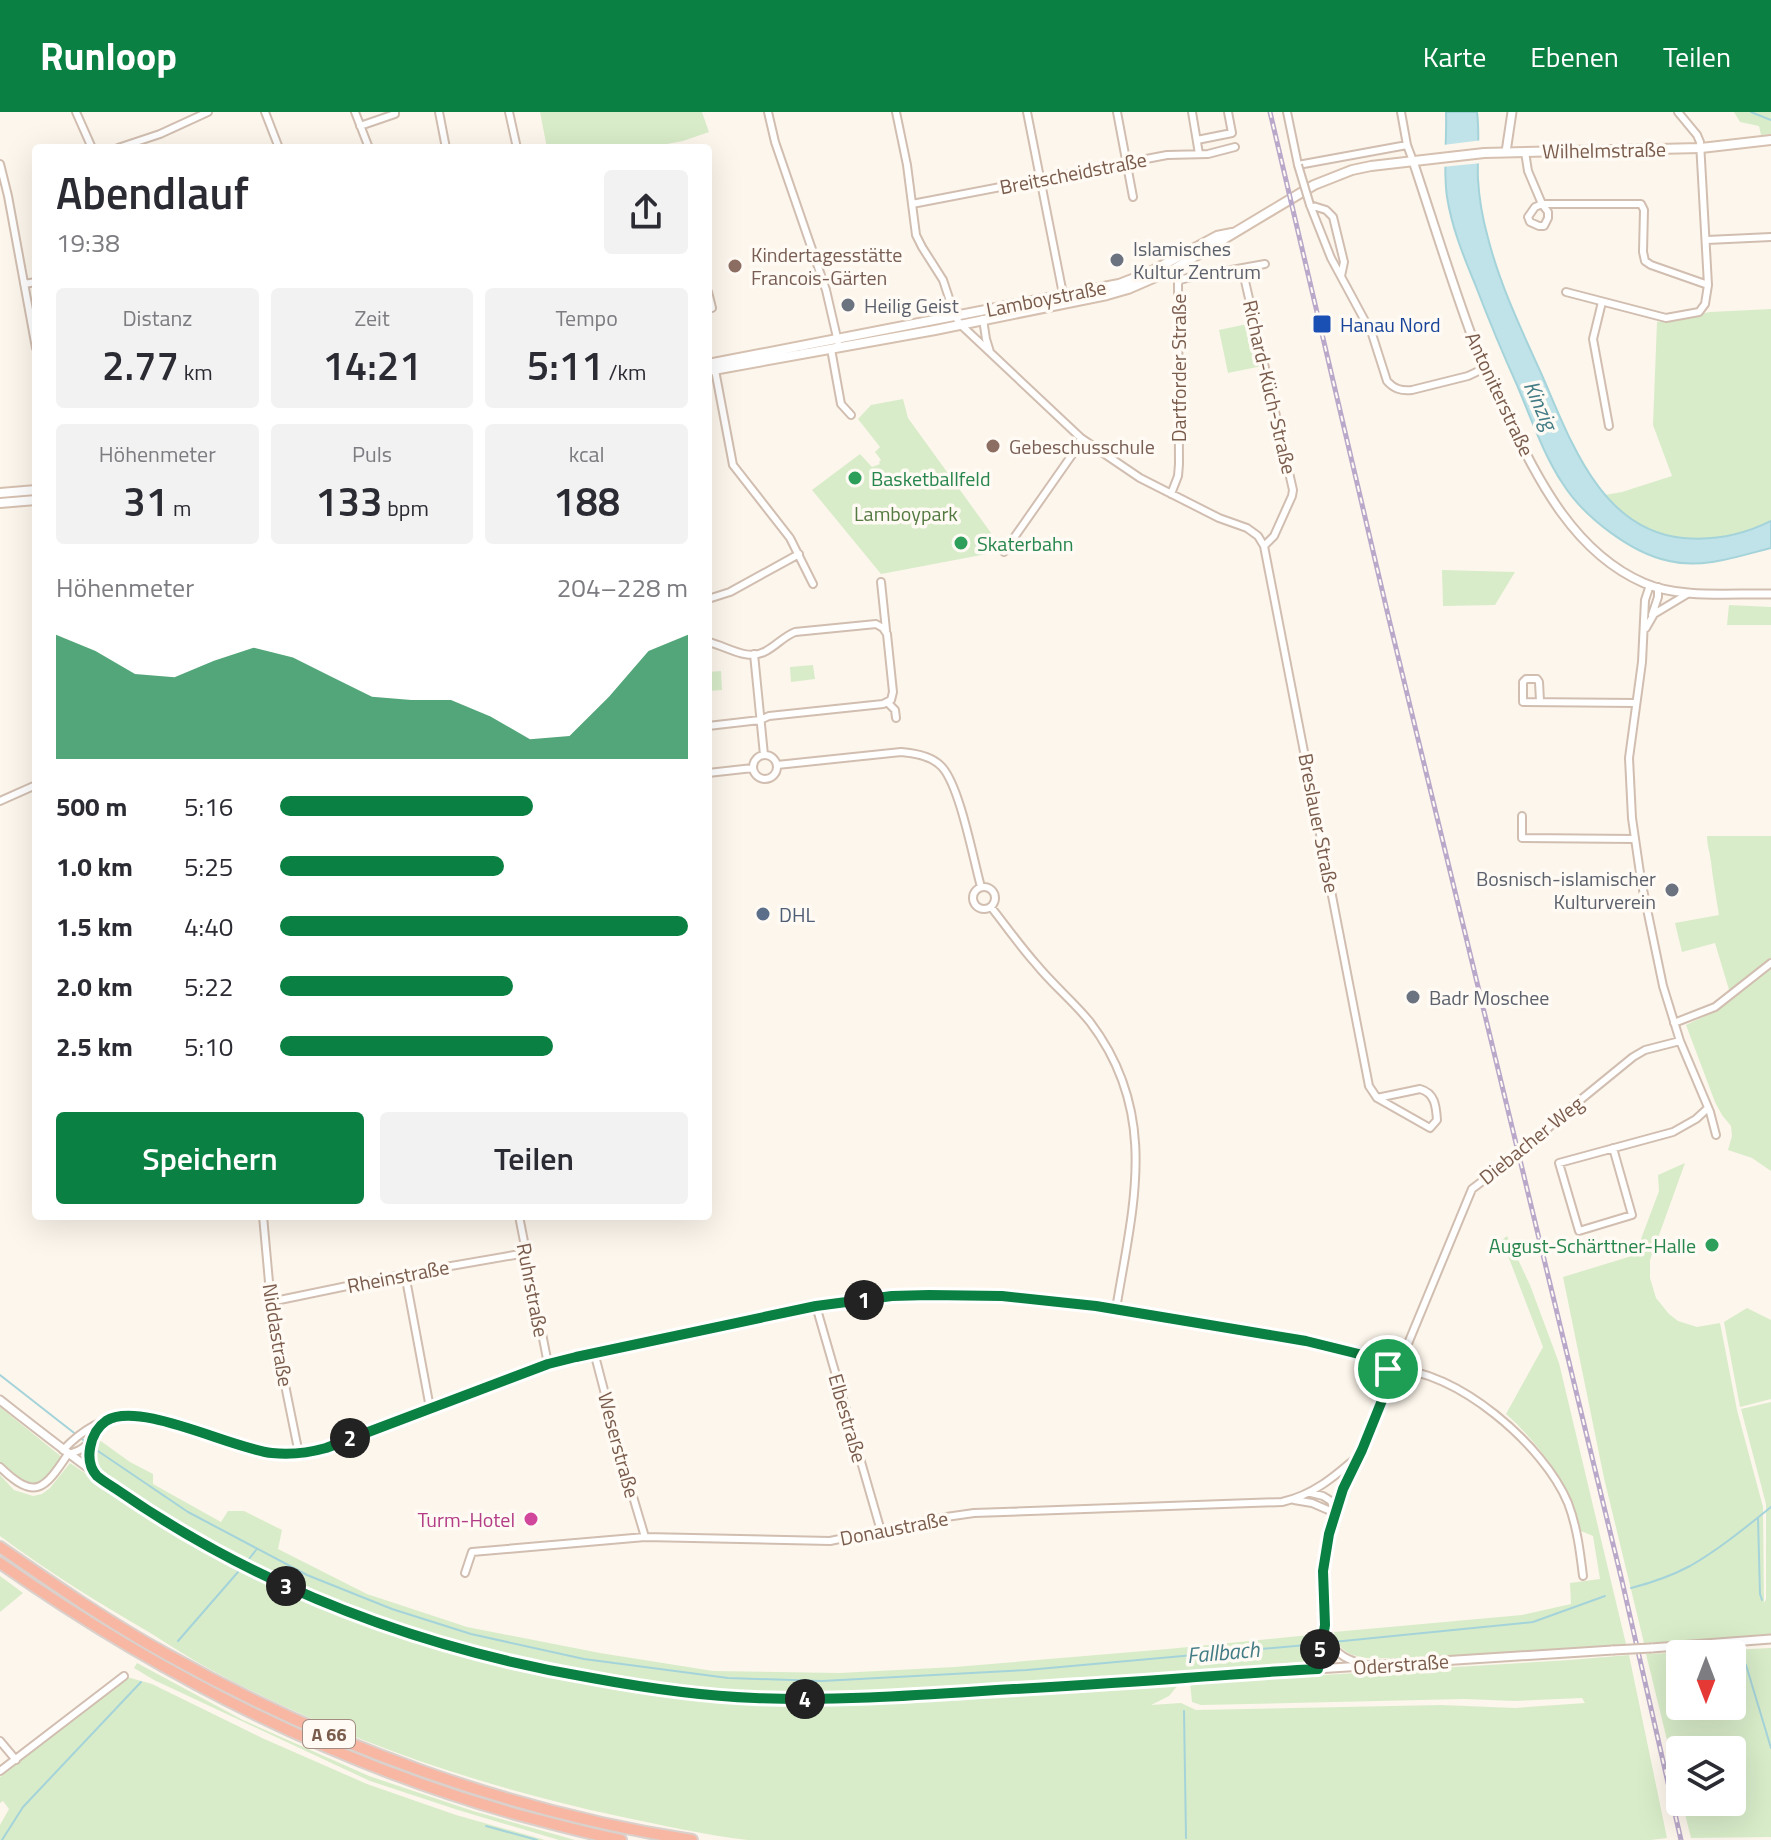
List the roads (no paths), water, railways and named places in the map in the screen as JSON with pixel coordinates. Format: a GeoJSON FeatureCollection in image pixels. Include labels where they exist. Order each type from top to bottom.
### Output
{"type":"FeatureCollection","features":[{"type":"Feature","properties":{"kind":"highway","name":"A 66"},"geometry":{"type":"LineString","coordinates":[[0,1547],[167,1655],[303,1723],[391,1759],[487,1792],[605,1823],[692,1840]]}},
{"type":"Feature","properties":{"kind":"highway","name":"A 66"},"geometry":{"type":"LineString","coordinates":[[0,1563],[117,1641],[245,1711],[333,1750],[433,1788],[541,1821],[621,1840]]}},
{"type":"Feature","properties":{"kind":"main road","name":"Wilhelmstraße"},"geometry":{"type":"LineString","coordinates":[[1506,152],[1701,148],[1771,140]]}},
{"type":"Feature","properties":{"kind":"main road","name":"Lamboystraße"},"geometry":{"type":"LineString","coordinates":[[957,320],[983,319],[1128,289],[1174,269],[1314,185],[1339,175],[1371,166],[1506,152]]}},
{"type":"Feature","properties":{"kind":"main road","name":"Lamboystraße"},"geometry":{"type":"LineString","coordinates":[[712,368],[836,345],[1119,284],[1150,272],[1217,236],[1232,233]]}},
{"type":"Feature","properties":{"kind":"main road"},"geometry":{"type":"LineString","coordinates":[[0,493],[32,490]]}},
{"type":"Feature","properties":{"kind":"main road"},"geometry":{"type":"LineString","coordinates":[[0,503],[32,500]]}},
{"type":"Feature","properties":{"kind":"street"},"geometry":{"type":"LineString","coordinates":[[76,112],[90,144]]}},
{"type":"Feature","properties":{"kind":"street"},"geometry":{"type":"LineString","coordinates":[[131,144],[208,112]]}},
{"type":"Feature","properties":{"kind":"street"},"geometry":{"type":"LineString","coordinates":[[265,112],[277,144]]}},
{"type":"Feature","properties":{"kind":"street"},"geometry":{"type":"LineString","coordinates":[[355,112],[367,144]]}},
{"type":"Feature","properties":{"kind":"street"},"geometry":{"type":"LineString","coordinates":[[360,126],[395,112]]}},
{"type":"Feature","properties":{"kind":"street"},"geometry":{"type":"LineString","coordinates":[[439,112],[445,144]]}},
{"type":"Feature","properties":{"kind":"street"},"geometry":{"type":"LineString","coordinates":[[509,112],[516,144]]}},
{"type":"Feature","properties":{"kind":"street"},"geometry":{"type":"LineString","coordinates":[[768,112],[775,142],[826,290],[836,345],[841,404],[851,415]]}},
{"type":"Feature","properties":{"kind":"street"},"geometry":{"type":"LineString","coordinates":[[896,112],[918,241],[943,280],[957,320],[1081,438],[1126,470],[1219,518],[1247,528],[1258,536],[1264,546]]}},
{"type":"Feature","properties":{"kind":"street"},"geometry":{"type":"LineString","coordinates":[[1027,112],[1063,294]]}},
{"type":"Feature","properties":{"kind":"street"},"geometry":{"type":"LineString","coordinates":[[1117,112],[1133,197]]}},
{"type":"Feature","properties":{"kind":"street"},"geometry":{"type":"LineString","coordinates":[[1192,112],[1199,154]]}},
{"type":"Feature","properties":{"kind":"street"},"geometry":{"type":"LineString","coordinates":[[1197,140],[1232,133],[1228,112]]}},
{"type":"Feature","properties":{"kind":"street"},"geometry":{"type":"LineString","coordinates":[[1287,112],[1310,205],[1331,258],[1372,334],[1387,381],[1405,391],[1468,376],[1485,368]]}},
{"type":"Feature","properties":{"kind":"street"},"geometry":{"type":"LineString","coordinates":[[1401,112],[1413,161]]}},
{"type":"Feature","properties":{"kind":"street"},"geometry":{"type":"LineString","coordinates":[[1506,152],[1512,112]]}},
{"type":"Feature","properties":{"kind":"street"},"geometry":{"type":"LineString","coordinates":[[1566,292],[1660,317],[1672,318],[1699,312],[1705,304],[1708,285],[1707,240],[1701,148],[1699,138],[1678,112]]}},
{"type":"Feature","properties":{"kind":"street"},"geometry":{"type":"LineString","coordinates":[[1298,165],[1407,145]]}},
{"type":"Feature","properties":{"kind":"street","name":"Breitscheidstraße"},"geometry":{"type":"LineString","coordinates":[[912,204],[1175,154],[1208,154],[1235,147]]}},
{"type":"Feature","properties":{"kind":"street"},"geometry":{"type":"LineString","coordinates":[[1525,152],[1528,171],[1542,204],[1641,204],[1644,210],[1643,252],[1647,263],[1708,285]]}},
{"type":"Feature","properties":{"kind":"street","name":"Antoniterstraße"},"geometry":{"type":"LineString","coordinates":[[1413,161],[1471,334],[1535,469],[1566,520],[1583,539],[1606,559],[1654,586]]}},
{"type":"Feature","properties":{"kind":"street"},"geometry":{"type":"LineString","coordinates":[[0,164],[32,327]]}},
{"type":"Feature","properties":{"kind":"street"},"geometry":{"type":"LineString","coordinates":[[1310,205],[1326,210],[1333,217],[1344,262],[1341,276]]}},
{"type":"Feature","properties":{"kind":"street"},"geometry":{"type":"LineString","coordinates":[[1707,240],[1771,237]]}},
{"type":"Feature","properties":{"kind":"street","name":"Dartforder Straße"},"geometry":{"type":"LineString","coordinates":[[1171,494],[1178,471],[1178,283],[1187,278],[1265,264]]}},
{"type":"Feature","properties":{"kind":"street","name":"Richard-Küch-Straße"},"geometry":{"type":"LineString","coordinates":[[1242,268],[1293,490],[1274,536],[1264,546]]}},
{"type":"Feature","properties":{"kind":"street"},"geometry":{"type":"LineString","coordinates":[[24,284],[32,283]]}},
{"type":"Feature","properties":{"kind":"street"},"geometry":{"type":"LineString","coordinates":[[1602,302],[1593,339],[1609,426]]}},
{"type":"Feature","properties":{"kind":"street"},"geometry":{"type":"LineString","coordinates":[[983,319],[992,356]]}},
{"type":"Feature","properties":{"kind":"street"},"geometry":{"type":"LineString","coordinates":[[712,376],[733,465],[790,538],[813,584]]}},
{"type":"Feature","properties":{"kind":"street"},"geometry":{"type":"LineString","coordinates":[[1004,552],[1081,438]]}},
{"type":"Feature","properties":{"kind":"street","name":"Breslauer Straße"},"geometry":{"type":"LineString","coordinates":[[1264,546],[1368,1082],[1377,1098]]}},
{"type":"Feature","properties":{"kind":"street"},"geometry":{"type":"LineString","coordinates":[[712,598],[730,592],[799,554]]}},
{"type":"Feature","properties":{"kind":"street"},"geometry":{"type":"LineString","coordinates":[[881,582],[893,692],[888,703]]}},
{"type":"Feature","properties":{"kind":"street"},"geometry":{"type":"LineString","coordinates":[[1654,586],[1689,592],[1771,594]]}},
{"type":"Feature","properties":{"kind":"street"},"geometry":{"type":"LineString","coordinates":[[1644,631],[1658,597],[1654,586]]}},
{"type":"Feature","properties":{"kind":"street"},"geometry":{"type":"LineString","coordinates":[[1654,586],[1645,600],[1628,765],[1634,839],[1658,964],[1674,1023],[1716,1135]]}},
{"type":"Feature","properties":{"kind":"street"},"geometry":{"type":"LineString","coordinates":[[1651,619],[1663,607],[1689,592]]}},
{"type":"Feature","properties":{"kind":"street"},"geometry":{"type":"LineString","coordinates":[[712,643],[739,653],[754,654],[801,631],[876,624],[886,630]]}},
{"type":"Feature","properties":{"kind":"street"},"geometry":{"type":"LineString","coordinates":[[754,654],[764,755]]}},
{"type":"Feature","properties":{"kind":"street"},"geometry":{"type":"LineString","coordinates":[[1540,701],[1636,703]]}},
{"type":"Feature","properties":{"kind":"street"},"geometry":{"type":"LineString","coordinates":[[888,703],[895,710],[896,718]]}},
{"type":"Feature","properties":{"kind":"street"},"geometry":{"type":"LineString","coordinates":[[712,726],[888,703]]}},
{"type":"Feature","properties":{"kind":"street"},"geometry":{"type":"LineString","coordinates":[[777,765],[901,752],[934,761],[941,766],[954,787],[981,887]]}},
{"type":"Feature","properties":{"kind":"street"},"geometry":{"type":"LineString","coordinates":[[764,755],[772,757],[777,765],[775,773],[766,779],[759,777],[753,768],[754,761],[764,755]]}},
{"type":"Feature","properties":{"kind":"street"},"geometry":{"type":"LineString","coordinates":[[712,773],[753,768]]}},
{"type":"Feature","properties":{"kind":"street"},"geometry":{"type":"LineString","coordinates":[[0,801],[32,787]]}},
{"type":"Feature","properties":{"kind":"street"},"geometry":{"type":"LineString","coordinates":[[1522,816],[1522,838],[1634,839]]}},
{"type":"Feature","properties":{"kind":"street"},"geometry":{"type":"LineString","coordinates":[[981,887],[993,892],[995,901],[991,907],[980,908],[974,902],[974,895],[981,887]]}},
{"type":"Feature","properties":{"kind":"street"},"geometry":{"type":"LineString","coordinates":[[991,907],[1035,964],[1091,1024],[1109,1052],[1126,1090],[1134,1123],[1136,1176],[1116,1309]]}},
{"type":"Feature","properties":{"kind":"street"},"geometry":{"type":"LineString","coordinates":[[1674,1023],[1715,1007],[1771,963]]}},
{"type":"Feature","properties":{"kind":"street","name":"Diebacher Weg"},"geometry":{"type":"LineString","coordinates":[[1388,1369],[1402,1358],[1472,1189],[1525,1149],[1638,1053],[1680,1041]]}},
{"type":"Feature","properties":{"kind":"street"},"geometry":{"type":"LineString","coordinates":[[1426,1090],[1433,1098],[1437,1120],[1430,1128],[1377,1098],[1426,1090]]}},
{"type":"Feature","properties":{"kind":"street"},"geometry":{"type":"LineString","coordinates":[[1613,1148],[1632,1215],[1579,1231],[1559,1163],[1613,1148],[1673,1132],[1708,1108]]}},
{"type":"Feature","properties":{"kind":"street","name":"Niddastraße"},"geometry":{"type":"LineString","coordinates":[[263,1220],[273,1326],[299,1454]]}},
{"type":"Feature","properties":{"kind":"street","name":"Ruhrstraße"},"geometry":{"type":"LineString","coordinates":[[520,1220],[548,1364]]}},
{"type":"Feature","properties":{"kind":"street","name":"Rheinstraße"},"geometry":{"type":"LineString","coordinates":[[270,1302],[526,1253]]}},
{"type":"Feature","properties":{"kind":"street"},"geometry":{"type":"LineString","coordinates":[[405,1274],[430,1408]]}},
{"type":"Feature","properties":{"kind":"street"},"geometry":{"type":"LineString","coordinates":[[0,1467],[20,1485],[38,1487],[53,1476],[65,1452],[82,1431],[125,1415],[148,1416],[242,1447],[299,1454],[326,1448],[548,1364],[816,1306],[892,1296],[929,1295],[1016,1297],[1116,1309],[1329,1345],[1375,1358],[1388,1369],[1387,1388],[1343,1489],[1329,1534],[1323,1571],[1325,1639],[1318,1669]]}},
{"type":"Feature","properties":{"kind":"street","name":"Elbestraße"},"geometry":{"type":"LineString","coordinates":[[816,1306],[881,1531]]}},
{"type":"Feature","properties":{"kind":"street","name":"Weserstraße"},"geometry":{"type":"LineString","coordinates":[[594,1352],[645,1537]]}},
{"type":"Feature","properties":{"kind":"street"},"geometry":{"type":"LineString","coordinates":[[1388,1369],[1418,1372],[1451,1386],[1508,1425],[1531,1448],[1546,1464],[1567,1501],[1579,1541],[1583,1576]]}},
{"type":"Feature","properties":{"kind":"street","name":"Oderstraße"},"geometry":{"type":"LineString","coordinates":[[0,1400],[65,1452],[161,1519],[238,1563],[322,1602],[444,1645],[531,1667],[676,1691],[742,1697],[852,1699],[1771,1639]]}},
{"type":"Feature","properties":{"kind":"street"},"geometry":{"type":"LineString","coordinates":[[95,1474],[88,1448],[104,1422]]}},
{"type":"Feature","properties":{"kind":"street"},"geometry":{"type":"LineString","coordinates":[[65,1452],[88,1448]]}},
{"type":"Feature","properties":{"kind":"street","name":"Donaustraße"},"geometry":{"type":"LineString","coordinates":[[1290,1500],[1311,1493],[1330,1481],[1360,1455]]}},
{"type":"Feature","properties":{"kind":"street"},"geometry":{"type":"LineString","coordinates":[[1311,1493],[1331,1501],[1335,1513]]}},
{"type":"Feature","properties":{"kind":"street","name":"Donaustraße"},"geometry":{"type":"LineString","coordinates":[[465,1573],[472,1552],[645,1537],[830,1541],[974,1513],[1290,1500],[1312,1503],[1335,1513]]}},
{"type":"Feature","properties":{"kind":"street"},"geometry":{"type":"LineString","coordinates":[[1325,1639],[1331,1649],[1345,1658],[1368,1666]]}},
{"type":"Feature","properties":{"kind":"street"},"geometry":{"type":"LineString","coordinates":[[1329,1668],[1331,1649]]}},
{"type":"Feature","properties":{"kind":"street"},"geometry":{"type":"LineString","coordinates":[[0,1771],[124,1676]]}},
{"type":"Feature","properties":{"kind":"street"},"geometry":{"type":"LineString","coordinates":[[0,1741],[16,1760]]}},
{"type":"Feature","properties":{"kind":"water","name":"Kinzig"},"geometry":{"type":"Polygon","coordinates":[[[1446,112],[1477,112],[1479,194],[1484,224],[1499,273],[1564,426],[1592,477],[1609,500],[1630,518],[1654,531],[1683,538],[1717,538],[1771,521],[1771,548],[1708,563],[1669,561],[1624,542],[1596,521],[1572,496],[1538,436],[1458,241],[1446,187],[1446,112]]]}},
{"type":"Feature","properties":{"kind":"waterway"},"geometry":{"type":"LineString","coordinates":[[1751,112],[1771,120]]}},
{"type":"Feature","properties":{"kind":"waterway","name":"Fallbach"},"geometry":{"type":"LineString","coordinates":[[0,1375],[87,1443]]}},
{"type":"Feature","properties":{"kind":"waterway","name":"Fallbach"},"geometry":{"type":"LineString","coordinates":[[92,1447],[188,1512],[307,1575],[392,1609],[471,1634],[584,1659],[728,1678],[822,1681],[1027,1670],[1318,1644]]}},
{"type":"Feature","properties":{"kind":"waterway","name":"Fallbach"},"geometry":{"type":"LineString","coordinates":[[1631,1588],[1690,1566],[1771,1507]]}},
{"type":"Feature","properties":{"kind":"waterway"},"geometry":{"type":"LineString","coordinates":[[1758,1518],[1762,1600]]}},
{"type":"Feature","properties":{"kind":"waterway"},"geometry":{"type":"LineString","coordinates":[[249,1559],[256,1550]]}},
{"type":"Feature","properties":{"kind":"waterway"},"geometry":{"type":"LineString","coordinates":[[178,1641],[238,1572]]}},
{"type":"Feature","properties":{"kind":"waterway","name":"Fallbach"},"geometry":{"type":"LineString","coordinates":[[1333,1642],[1533,1622],[1605,1596]]}},
{"type":"Feature","properties":{"kind":"waterway"},"geometry":{"type":"LineString","coordinates":[[1746,1665],[1771,1748]]}},
{"type":"Feature","properties":{"kind":"waterway"},"geometry":{"type":"LineString","coordinates":[[2,1840],[23,1807],[141,1682]]}},
{"type":"Feature","properties":{"kind":"waterway"},"geometry":{"type":"LineString","coordinates":[[1184,1711],[1186,1838]]}},
{"type":"Feature","properties":{"kind":"waterway"},"geometry":{"type":"LineString","coordinates":[[486,1826],[537,1840]]}},
{"type":"Feature","properties":{"kind":"railway"},"geometry":{"type":"LineString","coordinates":[[1270,112],[1388,615],[1622,1581],[1681,1840]]}},
{"type":"Feature","properties":{"kind":"place","name":"Islamisches Kultur Zentrum"},"geometry":{"type":"Point","coordinates":[1117,260]}},
{"type":"Feature","properties":{"kind":"place","name":"Kindertagesstätte Francois-Gärten"},"geometry":{"type":"Point","coordinates":[735,266]}},
{"type":"Feature","properties":{"kind":"place","name":"Heilig Geist"},"geometry":{"type":"Point","coordinates":[848,305]}},
{"type":"Feature","properties":{"kind":"place","name":"Hanau Nord"},"geometry":{"type":"Point","coordinates":[1322,324]}},
{"type":"Feature","properties":{"kind":"place","name":"Gebeschusschule"},"geometry":{"type":"Point","coordinates":[993,446]}},
{"type":"Feature","properties":{"kind":"place","name":"Basketballfeld"},"geometry":{"type":"Point","coordinates":[855,478]}},
{"type":"Feature","properties":{"kind":"place","name":"Skaterbahn"},"geometry":{"type":"Point","coordinates":[961,543]}},
{"type":"Feature","properties":{"kind":"place","name":"Bosnisch-islamischer Kulturverein"},"geometry":{"type":"Point","coordinates":[1672,890]}},
{"type":"Feature","properties":{"kind":"place","name":"DHL"},"geometry":{"type":"Point","coordinates":[763,914]}},
{"type":"Feature","properties":{"kind":"place","name":"Badr Moschee"},"geometry":{"type":"Point","coordinates":[1413,997]}},
{"type":"Feature","properties":{"kind":"place","name":"August-Schärttner-Halle"},"geometry":{"type":"Point","coordinates":[1712,1245]}},
{"type":"Feature","properties":{"kind":"place","name":"Turm-Hotel"},"geometry":{"type":"Point","coordinates":[531,1519]}},
{"type":"Feature","properties":{"kind":"park label","name":"Lamboypark"},"geometry":{"type":"Point","coordinates":[906,513]}}]}
